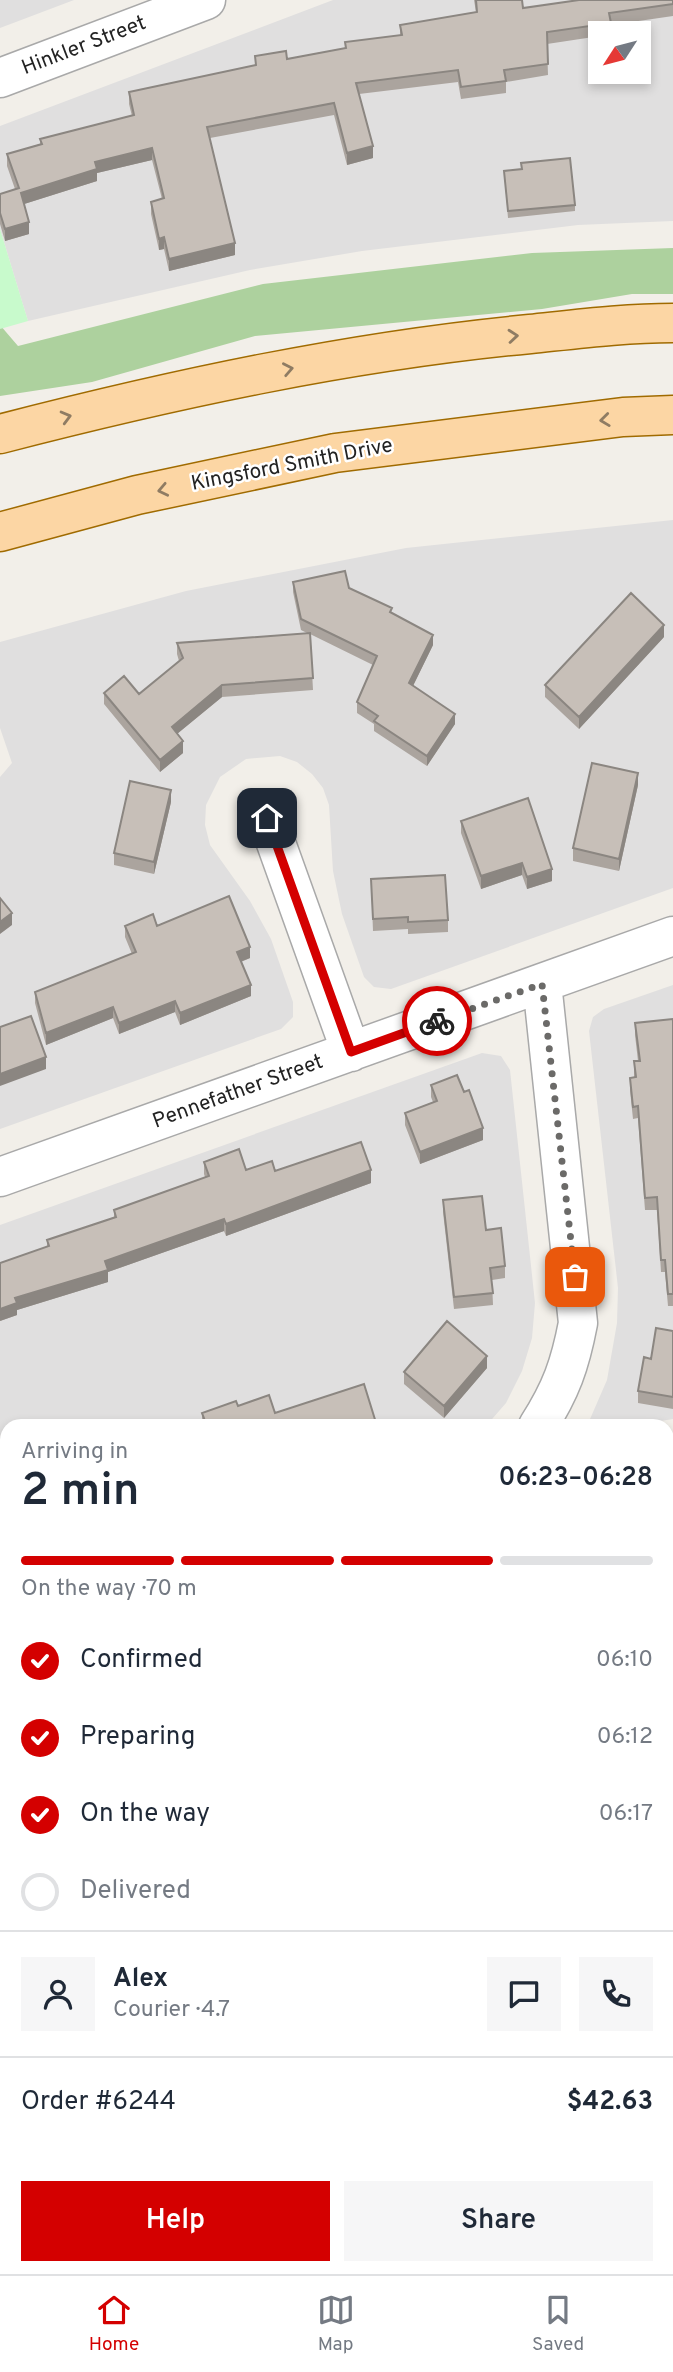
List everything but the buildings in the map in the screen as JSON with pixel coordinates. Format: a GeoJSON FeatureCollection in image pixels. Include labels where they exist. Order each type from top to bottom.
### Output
{"type":"FeatureCollection","features":[{"type":"Feature","properties":{"kind":"main road"},"geometry":{"type":"LineString","coordinates":[[0,435],[120,403],[352,356],[500,337],[673,323]]}},
{"type":"Feature","properties":{"kind":"main road","name":"Kingsford Smith Drive"},"geometry":{"type":"LineString","coordinates":[[0,532],[137,495],[335,453],[623,418],[673,415]]}},
{"type":"Feature","properties":{"kind":"street","name":"Hinkler Street"},"geometry":{"type":"LineString","coordinates":[[0,78],[206,0]]}},
{"type":"Feature","properties":{"kind":"street"},"geometry":{"type":"LineString","coordinates":[[267,818],[351,1052]]}},
{"type":"Feature","properties":{"kind":"street","name":"Pennefather Street"},"geometry":{"type":"LineString","coordinates":[[0,1177],[673,936]]}},
{"type":"Feature","properties":{"kind":"street"},"geometry":{"type":"LineString","coordinates":[[542,984],[578,1322],[568,1370],[559,1393],[542,1419]]}},
{"type":"Feature","properties":{"kind":"shaded area"},"geometry":{"type":"Polygon","coordinates":[[[0,0],[74,0],[0,28],[0,0]]]}},
{"type":"Feature","properties":{"kind":"shaded area"},"geometry":{"type":"Polygon","coordinates":[[[333,0],[673,0],[673,221],[578,225],[362,251],[250,270],[28,321],[0,229],[0,126],[333,0]]]}},
{"type":"Feature","properties":{"kind":"shaded area"},"geometry":{"type":"Polygon","coordinates":[[[673,520],[673,888],[391,989],[374,987],[364,977],[342,914],[333,871],[329,805],[323,788],[312,774],[297,762],[280,756],[246,759],[220,777],[206,805],[205,825],[210,845],[250,901],[271,939],[293,1002],[293,1017],[281,1029],[0,1129],[0,777],[12,763],[0,728],[0,642],[186,591],[406,548],[673,520]]]}},
{"type":"Feature","properties":{"kind":"shaded area"},"geometry":{"type":"Polygon","coordinates":[[[673,985],[673,1419],[590,1419],[607,1380],[617,1323],[618,1288],[589,1031],[593,1017],[604,1009],[673,985]]]}},
{"type":"Feature","properties":{"kind":"shaded area"},"geometry":{"type":"Polygon","coordinates":[[[482,1053],[501,1056],[510,1070],[535,1303],[532,1338],[522,1371],[506,1403],[492,1419],[0,1419],[0,1225],[482,1053]]]}},
{"type":"Feature","properties":{"kind":"green space"},"geometry":{"type":"Polygon","coordinates":[[[0,229],[28,321],[0,329],[0,229]]]}},
{"type":"Feature","properties":{"kind":"green space"},"geometry":{"type":"Polygon","coordinates":[[[673,248],[673,294],[632,294],[542,309],[255,336],[92,382],[0,396],[0,325],[18,346],[263,284],[532,253],[673,248]]]}},
{"type":"Feature","properties":{"kind":"way so far"},"geometry":{"type":"LineString","coordinates":[[437,1021],[542,984],[575,1277]]}},
{"type":"Feature","properties":{"kind":"route"},"geometry":{"type":"LineString","coordinates":[[267,818],[351,1052],[437,1021]]}}]}
